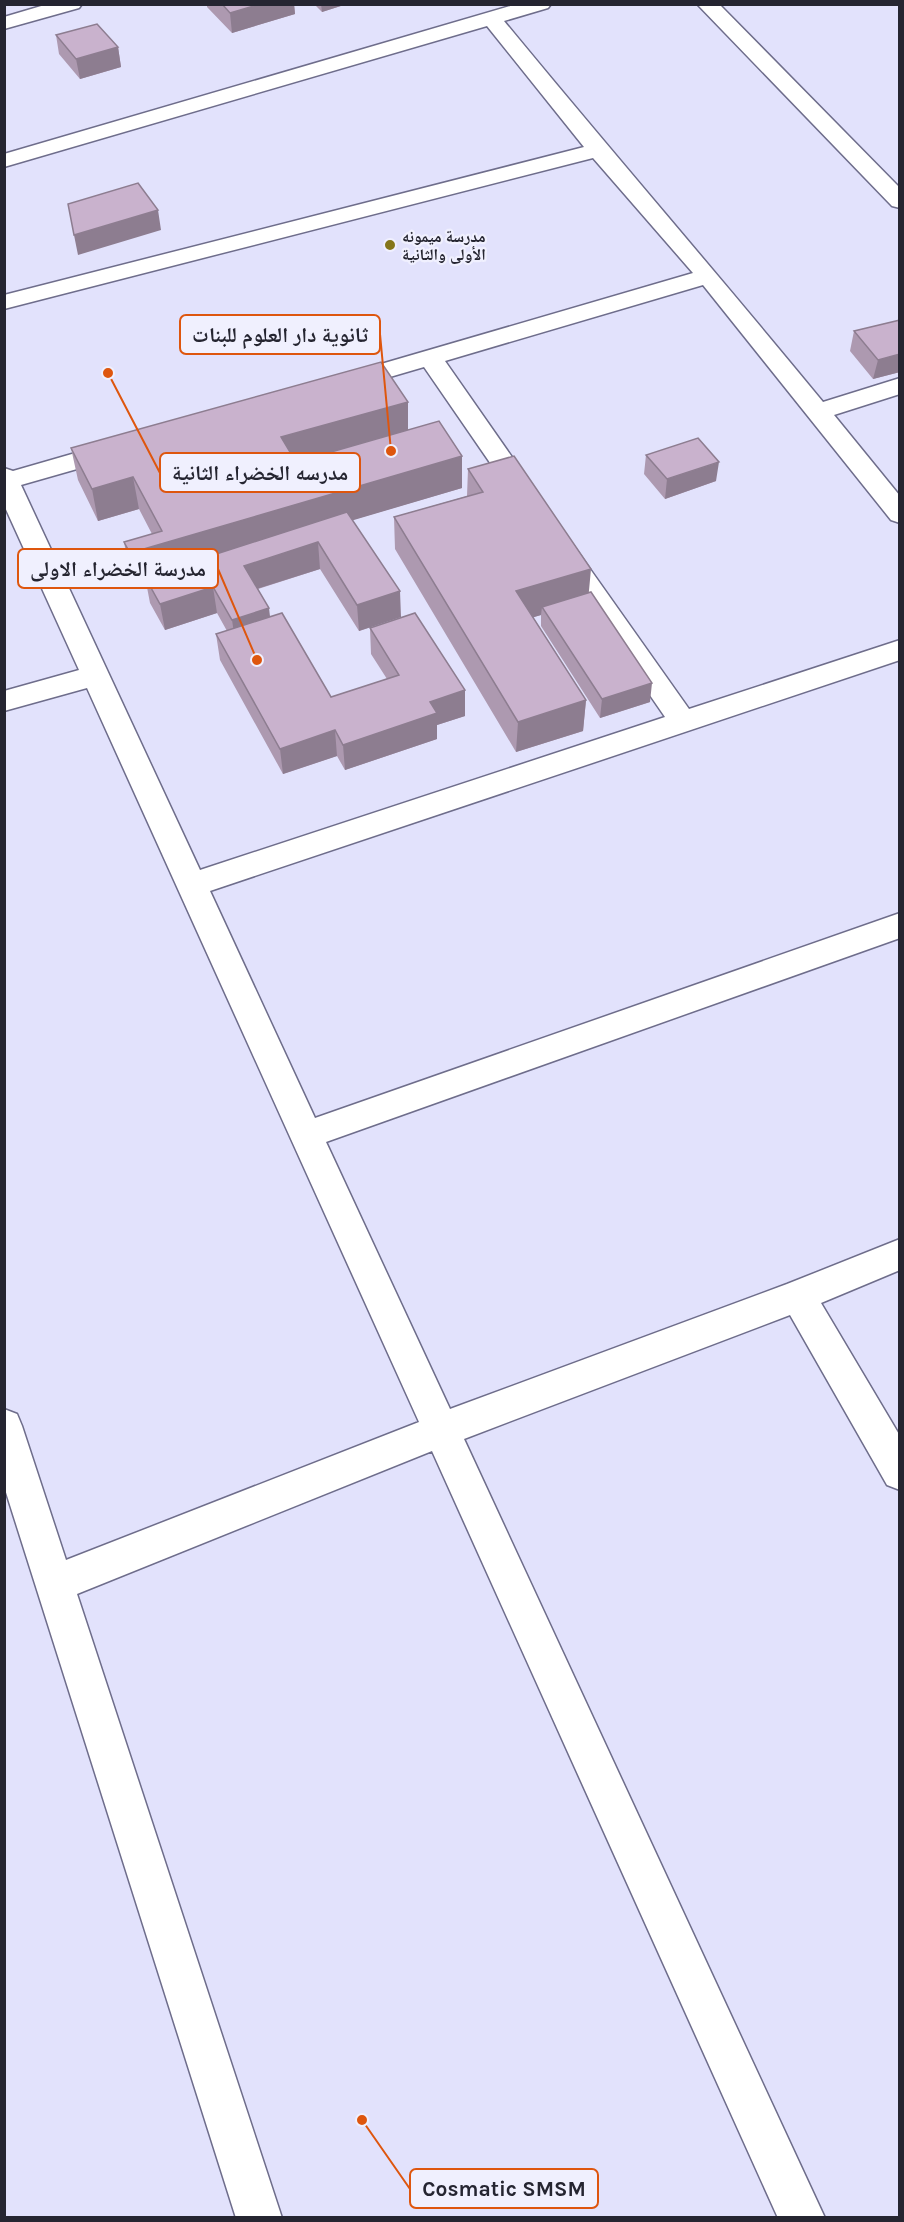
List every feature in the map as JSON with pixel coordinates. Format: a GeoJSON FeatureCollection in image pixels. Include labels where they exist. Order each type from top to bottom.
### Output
{"type":"FeatureCollection","features":[{"type":"Feature","properties":{"kind":"street"},"geometry":{"type":"LineString","coordinates":[[4,23],[72,4]]}},
{"type":"Feature","properties":{"kind":"street"},"geometry":{"type":"LineString","coordinates":[[4,161],[541,4]]}},
{"type":"Feature","properties":{"kind":"street"},"geometry":{"type":"LineString","coordinates":[[707,4],[900,201]]}},
{"type":"Feature","properties":{"kind":"street"},"geometry":{"type":"LineString","coordinates":[[492,19],[598,150],[708,276],[900,514]]}},
{"type":"Feature","properties":{"kind":"street"},"geometry":{"type":"LineString","coordinates":[[4,302],[598,150]]}},
{"type":"Feature","properties":{"kind":"street"},"geometry":{"type":"LineString","coordinates":[[316,391],[708,276]]}},
{"type":"Feature","properties":{"kind":"street"},"geometry":{"type":"LineString","coordinates":[[430,357],[682,722]]}},
{"type":"Feature","properties":{"kind":"street"},"geometry":{"type":"LineString","coordinates":[[817,412],[900,386]]}},
{"type":"Feature","properties":{"kind":"street"},"geometry":{"type":"LineString","coordinates":[[144,441],[6,479],[802,2217]]}},
{"type":"Feature","properties":{"kind":"street"},"geometry":{"type":"LineString","coordinates":[[192,885],[900,650]]}},
{"type":"Feature","properties":{"kind":"street"},"geometry":{"type":"LineString","coordinates":[[4,701],[96,675]]}},
{"type":"Feature","properties":{"kind":"street"},"geometry":{"type":"LineString","coordinates":[[306,1135],[900,925]]}},
{"type":"Feature","properties":{"kind":"street"},"geometry":{"type":"LineString","coordinates":[[55,1584],[441,1430],[798,1296],[900,1254]]}},
{"type":"Feature","properties":{"kind":"street"},"geometry":{"type":"LineString","coordinates":[[798,1296],[900,1472]]}},
{"type":"Feature","properties":{"kind":"street"},"geometry":{"type":"LineString","coordinates":[[4,1426],[259,2217]]}},
{"type":"Feature","properties":{"kind":"building"},"geometry":{"type":"Polygon","coordinates":[[[222,4],[260,4],[230,13],[222,4]]]}},
{"type":"Feature","properties":{"kind":"building"},"geometry":{"type":"Polygon","coordinates":[[[97,24],[118,47],[76,59],[56,35],[97,24]]]}},
{"type":"Feature","properties":{"kind":"building"},"geometry":{"type":"Polygon","coordinates":[[[138,183],[158,210],[74,235],[68,204],[138,183]]]}},
{"type":"Feature","properties":{"kind":"building"},"geometry":{"type":"Polygon","coordinates":[[[900,320],[900,354],[878,360],[854,331],[900,320]]]}},
{"type":"Feature","properties":{"kind":"building"},"geometry":{"type":"Polygon","coordinates":[[[381,362],[408,402],[281,437],[296,462],[439,421],[462,456],[130,553],[124,542],[162,531],[133,477],[92,489],[71,448],[381,362]]]}},
{"type":"Feature","properties":{"kind":"building"},"geometry":{"type":"Polygon","coordinates":[[[698,438],[719,462],[667,479],[646,455],[698,438]]]}},
{"type":"Feature","properties":{"kind":"building"},"geometry":{"type":"Polygon","coordinates":[[[514,456],[591,569],[516,591],[586,700],[518,722],[394,517],[483,492],[468,469],[514,456]]]}},
{"type":"Feature","properties":{"kind":"building"},"geometry":{"type":"Polygon","coordinates":[[[347,512],[400,591],[357,605],[318,542],[244,566],[269,608],[232,620],[213,587],[160,604],[145,577],[347,512]]]}},
{"type":"Feature","properties":{"kind":"building"},"geometry":{"type":"Polygon","coordinates":[[[591,592],[652,683],[602,699],[542,607],[591,592]]]}},
{"type":"Feature","properties":{"kind":"building"},"geometry":{"type":"Polygon","coordinates":[[[282,613],[331,697],[399,675],[370,628],[415,613],[465,690],[430,702],[437,713],[343,745],[335,730],[280,749],[216,634],[282,613]]]}},
{"type":"Feature","properties":{"kind":"place","name":"مدرسة ميمونه الأولى والثانية"},"geometry":{"type":"Point","coordinates":[390,245]}},
{"type":"Feature","properties":{"kind":"place","name":"مدرسه الخضراء الثانية"},"geometry":{"type":"Point","coordinates":[108,373]}},
{"type":"Feature","properties":{"kind":"place","name":"ثانوية دار العلوم للبنات"},"geometry":{"type":"Point","coordinates":[391,451]}},
{"type":"Feature","properties":{"kind":"place","name":"مدرسة الخضراء الاولى"},"geometry":{"type":"Point","coordinates":[257,660]}},
{"type":"Feature","properties":{"kind":"place","name":"Cosmatic SMSM"},"geometry":{"type":"Point","coordinates":[362,2120]}}]}
